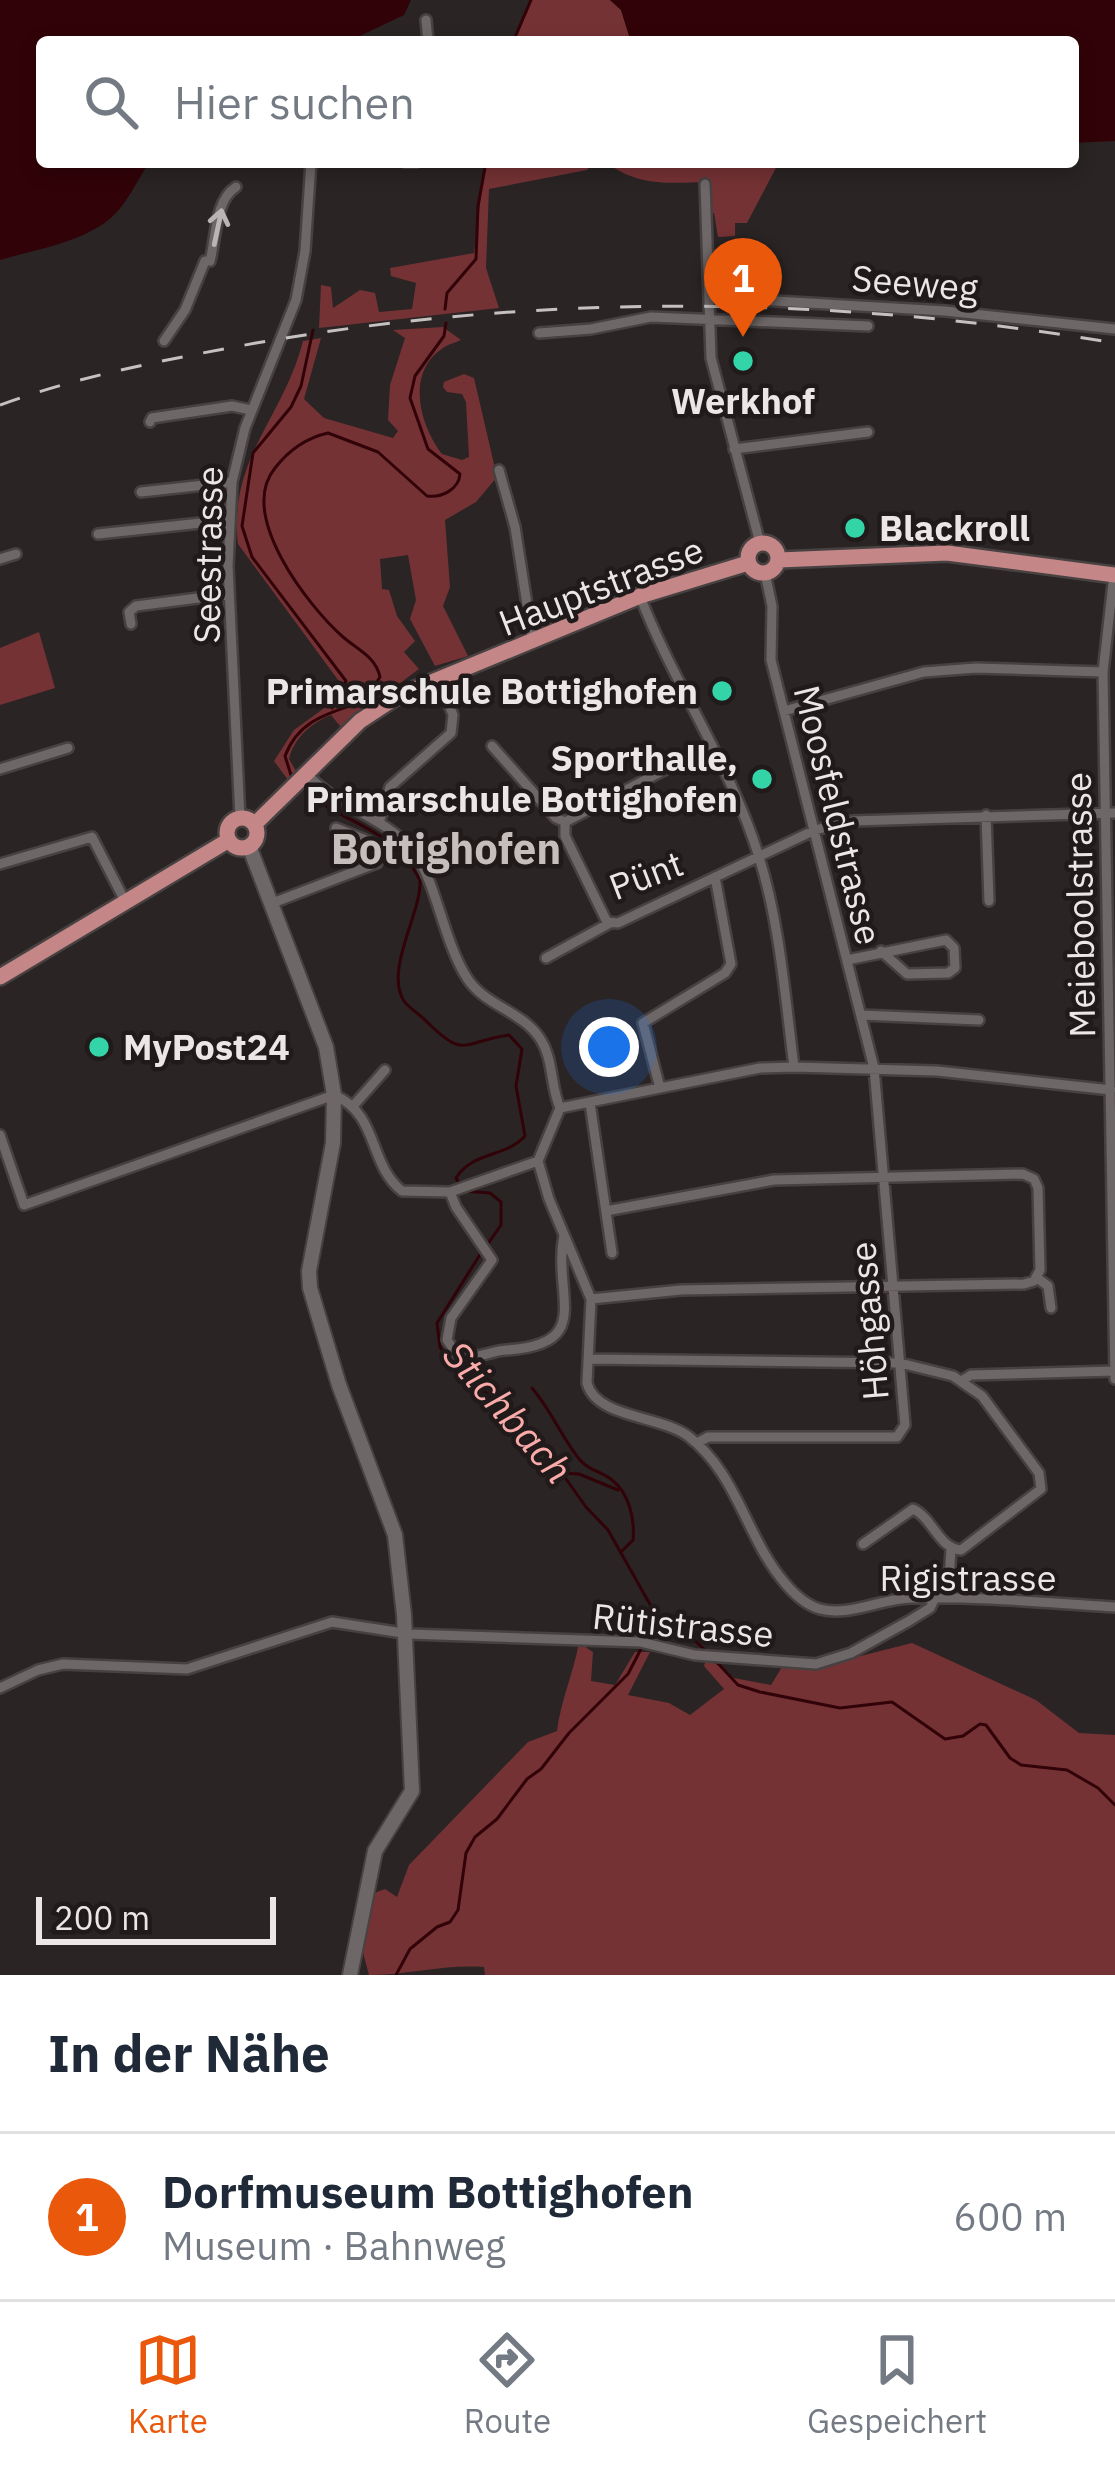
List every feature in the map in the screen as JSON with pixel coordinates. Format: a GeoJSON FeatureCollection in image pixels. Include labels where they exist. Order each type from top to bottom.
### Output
{"type":"FeatureCollection","features":[{"type":"Feature","properties":{"kind":"main road"},"geometry":{"type":"LineString","coordinates":[[760,543],[774,546],[779,560],[776,568],[757,572],[748,563],[748,553],[760,543]]}},
{"type":"Feature","properties":{"kind":"main road"},"geometry":{"type":"LineString","coordinates":[[779,560],[947,553],[1115,574]]}},
{"type":"Feature","properties":{"kind":"main road","name":"Hauptstrasse"},"geometry":{"type":"LineString","coordinates":[[345,737],[382,712],[475,667],[640,596],[748,563]]}},
{"type":"Feature","properties":{"kind":"main road","name":"Hauptstrasse"},"geometry":{"type":"LineString","coordinates":[[247,821],[398,696],[475,667]]}},
{"type":"Feature","properties":{"kind":"main road"},"geometry":{"type":"LineString","coordinates":[[247,821],[256,838],[249,846],[238,847],[229,840],[228,828],[247,821]]}},
{"type":"Feature","properties":{"kind":"main road"},"geometry":{"type":"LineString","coordinates":[[0,977],[229,840]]}},
{"type":"Feature","properties":{"kind":"street"},"geometry":{"type":"LineString","coordinates":[[426,20],[427,36]]}},
{"type":"Feature","properties":{"kind":"street","name":"Seestrasse"},"geometry":{"type":"LineString","coordinates":[[247,821],[230,594],[232,482],[251,410],[296,300],[311,168]]}},
{"type":"Feature","properties":{"kind":"street"},"geometry":{"type":"LineString","coordinates":[[705,184],[711,358],[760,543]]}},
{"type":"Feature","properties":{"kind":"street"},"geometry":{"type":"LineString","coordinates":[[164,341],[185,310],[205,261],[210,260],[219,213],[228,191],[236,187]]}},
{"type":"Feature","properties":{"kind":"street","name":"Seeweg"},"geometry":{"type":"LineString","coordinates":[[709,297],[931,310],[1115,329]]}},
{"type":"Feature","properties":{"kind":"street"},"geometry":{"type":"LineString","coordinates":[[539,333],[651,317],[868,326]]}},
{"type":"Feature","properties":{"kind":"street"},"geometry":{"type":"LineString","coordinates":[[150,422],[232,406],[251,410]]}},
{"type":"Feature","properties":{"kind":"street"},"geometry":{"type":"LineString","coordinates":[[734,449],[868,431]]}},
{"type":"Feature","properties":{"kind":"street"},"geometry":{"type":"LineString","coordinates":[[499,470],[515,527],[533,643]]}},
{"type":"Feature","properties":{"kind":"street"},"geometry":{"type":"LineString","coordinates":[[141,492],[232,482]]}},
{"type":"Feature","properties":{"kind":"street"},"geometry":{"type":"LineString","coordinates":[[98,534],[229,520]]}},
{"type":"Feature","properties":{"kind":"street"},"geometry":{"type":"LineString","coordinates":[[0,560],[16,554]]}},
{"type":"Feature","properties":{"kind":"street","name":"Moosfeldstrasse"},"geometry":{"type":"LineString","coordinates":[[765,573],[773,612],[770,656],[874,1068]]}},
{"type":"Feature","properties":{"kind":"street","name":"Meieboolstrasse"},"geometry":{"type":"LineString","coordinates":[[1115,574],[1103,672],[1110,813],[1115,1375]]}},
{"type":"Feature","properties":{"kind":"street"},"geometry":{"type":"LineString","coordinates":[[131,624],[129,611],[136,606],[230,594]]}},
{"type":"Feature","properties":{"kind":"street"},"geometry":{"type":"LineString","coordinates":[[640,596],[759,856],[776,932],[794,1067]]}},
{"type":"Feature","properties":{"kind":"street"},"geometry":{"type":"LineString","coordinates":[[784,711],[924,672],[976,668],[1103,672]]}},
{"type":"Feature","properties":{"kind":"street"},"geometry":{"type":"LineString","coordinates":[[379,823],[390,788],[451,733],[453,715],[441,684]]}},
{"type":"Feature","properties":{"kind":"street"},"geometry":{"type":"LineString","coordinates":[[491,746],[556,818],[565,822],[712,745]]}},
{"type":"Feature","properties":{"kind":"street"},"geometry":{"type":"LineString","coordinates":[[0,750],[2,768],[68,748]]}},
{"type":"Feature","properties":{"kind":"street"},"geometry":{"type":"LineString","coordinates":[[0,1135],[24,1204],[334,1095],[354,1105],[394,1185],[406,1192],[458,1189],[538,1161],[560,1108],[542,1042],[526,1024],[470,984],[442,924],[420,859],[406,843],[301,780]]}},
{"type":"Feature","properties":{"kind":"street","name":"Pünt"},"geometry":{"type":"LineString","coordinates":[[565,822],[565,836],[603,917],[618,923],[815,830],[875,818],[1110,813]]}},
{"type":"Feature","properties":{"kind":"street"},"geometry":{"type":"LineString","coordinates":[[986,815],[989,901]]}},
{"type":"Feature","properties":{"kind":"street"},"geometry":{"type":"LineString","coordinates":[[270,904],[377,863],[378,848],[337,828]]}},
{"type":"Feature","properties":{"kind":"street"},"geometry":{"type":"LineString","coordinates":[[0,864],[92,837],[126,902]]}},
{"type":"Feature","properties":{"kind":"street"},"geometry":{"type":"LineString","coordinates":[[249,846],[326,1047],[334,1095],[333,1143],[309,1271],[310,1288],[339,1385],[395,1535],[405,1633],[412,1791],[375,1851],[350,1975]]}},
{"type":"Feature","properties":{"kind":"street"},"geometry":{"type":"LineString","coordinates":[[660,1088],[644,1023],[725,973],[731,964],[715,877]]}},
{"type":"Feature","properties":{"kind":"street"},"geometry":{"type":"LineString","coordinates":[[546,958],[610,923]]}},
{"type":"Feature","properties":{"kind":"street"},"geometry":{"type":"LineString","coordinates":[[848,960],[881,951],[946,940],[954,948],[956,964],[948,974],[903,974],[881,951]]}},
{"type":"Feature","properties":{"kind":"street"},"geometry":{"type":"LineString","coordinates":[[861,1015],[979,1020]]}},
{"type":"Feature","properties":{"kind":"street"},"geometry":{"type":"LineString","coordinates":[[560,1108],[760,1068],[874,1068],[1111,1090]]}},
{"type":"Feature","properties":{"kind":"street","name":"Höhgasse"},"geometry":{"type":"LineString","coordinates":[[697,1443],[708,1437],[897,1437],[905,1425],[874,1068]]}},
{"type":"Feature","properties":{"kind":"street"},"geometry":{"type":"LineString","coordinates":[[354,1105],[385,1070]]}},
{"type":"Feature","properties":{"kind":"street"},"geometry":{"type":"LineString","coordinates":[[590,1103],[612,1253]]}},
{"type":"Feature","properties":{"kind":"street","name":"Rigistrasse"},"geometry":{"type":"LineString","coordinates":[[538,1161],[591,1299],[588,1388],[598,1402],[654,1418],[697,1443],[722,1472],[779,1577],[805,1602],[833,1611],[904,1598],[1115,1606]]}},
{"type":"Feature","properties":{"kind":"street"},"geometry":{"type":"LineString","coordinates":[[606,1211],[774,1180],[1031,1177],[1037,1188],[1037,1278]]}},
{"type":"Feature","properties":{"kind":"street"},"geometry":{"type":"LineString","coordinates":[[458,1189],[456,1208],[485,1246],[490,1264],[459,1304],[447,1330],[451,1349],[459,1357],[538,1349],[560,1332],[564,1235]]}},
{"type":"Feature","properties":{"kind":"street"},"geometry":{"type":"LineString","coordinates":[[591,1299],[662,1290],[1024,1284],[1037,1278]]}},
{"type":"Feature","properties":{"kind":"street"},"geometry":{"type":"LineString","coordinates":[[1037,1278],[1048,1286],[1051,1309]]}},
{"type":"Feature","properties":{"kind":"street"},"geometry":{"type":"LineString","coordinates":[[589,1359],[900,1363],[962,1380],[987,1402],[1039,1473],[1042,1484],[1036,1495],[964,1548],[951,1549]]}},
{"type":"Feature","properties":{"kind":"street"},"geometry":{"type":"LineString","coordinates":[[962,1380],[971,1375],[1115,1375]]}},
{"type":"Feature","properties":{"kind":"street"},"geometry":{"type":"LineString","coordinates":[[863,1544],[913,1509],[922,1514],[951,1549],[948,1598]]}},
{"type":"Feature","properties":{"kind":"street","name":"Rütistrasse"},"geometry":{"type":"LineString","coordinates":[[0,1688],[63,1664],[187,1669],[332,1622],[405,1633],[644,1643],[703,1656],[800,1665],[833,1660],[909,1621],[930,1608],[935,1598]]}},
{"type":"Feature","properties":{"kind":"shaded area"},"geometry":{"type":"Polygon","coordinates":[[[0,0],[411,0],[404,15],[360,36],[36,36],[36,168],[146,168],[104,224],[61,243],[0,260],[0,0]]]}},
{"type":"Feature","properties":{"kind":"shaded area"},"geometry":{"type":"Polygon","coordinates":[[[530,0],[610,0],[621,10],[629,36],[515,36],[530,0]]]}},
{"type":"Feature","properties":{"kind":"shaded area"},"geometry":{"type":"Polygon","coordinates":[[[610,0],[1115,0],[1115,141],[1079,143],[1079,36],[629,36],[621,10],[610,0]]]}},
{"type":"Feature","properties":{"kind":"shaded area"},"geometry":{"type":"Polygon","coordinates":[[[484,168],[588,168],[489,189],[486,268],[499,308],[319,328],[321,285],[331,287],[333,308],[360,290],[375,293],[379,312],[412,309],[416,283],[391,276],[390,268],[474,253],[484,168]]]}},
{"type":"Feature","properties":{"kind":"shaded area"},"geometry":{"type":"Polygon","coordinates":[[[615,168],[776,168],[747,223],[735,223],[735,236],[718,237],[714,213],[709,213],[708,182],[642,180],[615,168]]]}},
{"type":"Feature","properties":{"kind":"shaded area"},"geometry":{"type":"Polygon","coordinates":[[[443,327],[461,340],[443,348],[424,371],[420,400],[428,429],[442,454],[462,460],[469,457],[466,402],[462,394],[443,387],[444,382],[464,374],[474,378],[497,477],[476,502],[445,520],[450,587],[443,606],[468,656],[435,666],[410,619],[416,600],[408,555],[380,559],[382,589],[389,590],[397,616],[415,641],[404,652],[419,669],[345,724],[340,726],[331,715],[310,727],[291,751],[289,759],[296,771],[288,780],[274,761],[294,730],[334,701],[341,684],[238,544],[237,514],[249,463],[303,341],[321,338],[304,399],[324,418],[393,438],[398,431],[388,420],[390,385],[405,338],[393,330],[443,327]]]}},
{"type":"Feature","properties":{"kind":"shaded area"},"geometry":{"type":"Polygon","coordinates":[[[39,632],[55,688],[0,705],[0,648],[39,632]]]}},
{"type":"Feature","properties":{"kind":"shaded area"},"geometry":{"type":"Polygon","coordinates":[[[579,1643],[593,1652],[591,1681],[615,1685],[635,1652],[650,1652],[628,1695],[669,1703],[690,1715],[724,1689],[704,1666],[707,1657],[734,1678],[771,1685],[782,1667],[825,1665],[912,1643],[1036,1700],[1079,1733],[1115,1735],[1115,1975],[485,1975],[484,1967],[469,1966],[369,1975],[362,1949],[374,1893],[385,1889],[397,1897],[409,1865],[528,1742],[557,1731],[579,1643]]]}},
{"type":"Feature","properties":{"kind":"waterway","name":"Stichbach"},"geometry":{"type":"LineString","coordinates":[[516,36],[531,0]]}},
{"type":"Feature","properties":{"kind":"waterway","name":"Stichbach"},"geometry":{"type":"LineString","coordinates":[[445,309],[447,293],[476,259],[485,168]]}},
{"type":"Feature","properties":{"kind":"waterway","name":"Stichbach"},"geometry":{"type":"LineString","coordinates":[[291,775],[285,756],[298,733],[317,719],[364,701],[380,677],[370,659],[343,637],[296,582],[271,534],[266,487],[292,450],[328,433],[378,452],[427,496],[453,488],[460,474],[428,449],[410,398],[415,376],[444,336],[446,323]]}},
{"type":"Feature","properties":{"kind":"waterway"},"geometry":{"type":"LineString","coordinates":[[313,330],[301,386],[291,407],[253,453],[242,526],[252,557],[346,681],[332,708]]}},
{"type":"Feature","properties":{"kind":"waterway","name":"Stichbach"},"geometry":{"type":"LineString","coordinates":[[301,787],[381,837],[409,862],[420,880],[398,974],[406,1004],[456,1044],[509,1035],[522,1049],[516,1086],[525,1136],[471,1163],[456,1178],[463,1191],[490,1193],[501,1202],[501,1225],[487,1245]]}},
{"type":"Feature","properties":{"kind":"waterway","name":"Stichbach"},"geometry":{"type":"LineString","coordinates":[[481,1253],[437,1323],[440,1347],[456,1368],[544,1448],[608,1530],[656,1615],[706,1651]]}},
{"type":"Feature","properties":{"kind":"waterway"},"geometry":{"type":"LineString","coordinates":[[532,1388],[580,1460],[623,1492],[630,1507],[633,1540],[622,1551]]}},
{"type":"Feature","properties":{"kind":"waterway"},"geometry":{"type":"LineString","coordinates":[[560,1473],[579,1474],[618,1490]]}},
{"type":"Feature","properties":{"kind":"waterway"},"geometry":{"type":"LineString","coordinates":[[647,1639],[655,1628],[656,1615]]}},
{"type":"Feature","properties":{"kind":"waterway"},"geometry":{"type":"LineString","coordinates":[[396,1975],[410,1949],[450,1922],[458,1910],[466,1853],[475,1837],[497,1819],[527,1779],[628,1674],[642,1647]]}},
{"type":"Feature","properties":{"kind":"waterway","name":"Stichbach"},"geometry":{"type":"LineString","coordinates":[[713,1658],[738,1685],[760,1692],[840,1708],[892,1702],[945,1739],[986,1725],[1010,1758],[1021,1765],[1067,1770],[1098,1788],[1115,1805]]}},
{"type":"Feature","properties":{"kind":"railway"},"geometry":{"type":"LineString","coordinates":[[0,405],[94,376],[256,343],[470,315],[578,308],[686,306],[901,316],[1115,343]]}},
{"type":"Feature","properties":{"kind":"place","name":"Dorfmuseum Bottighofen"},"geometry":{"type":"Point","coordinates":[743,337]}},
{"type":"Feature","properties":{"kind":"place","name":"Werkhof"},"geometry":{"type":"Point","coordinates":[743,361]}},
{"type":"Feature","properties":{"kind":"place","name":"Blackroll"},"geometry":{"type":"Point","coordinates":[855,528]}},
{"type":"Feature","properties":{"kind":"place","name":"Primarschule Bottighofen"},"geometry":{"type":"Point","coordinates":[722,691]}},
{"type":"Feature","properties":{"kind":"place","name":"Sporthalle, Primarschule Bottighofen"},"geometry":{"type":"Point","coordinates":[762,779]}},
{"type":"Feature","properties":{"kind":"place","name":"MyPost24"},"geometry":{"type":"Point","coordinates":[99,1047]}},
{"type":"Feature","properties":{"kind":"district","name":"Bottighofen"},"geometry":{"type":"Point","coordinates":[446,849]}}]}
